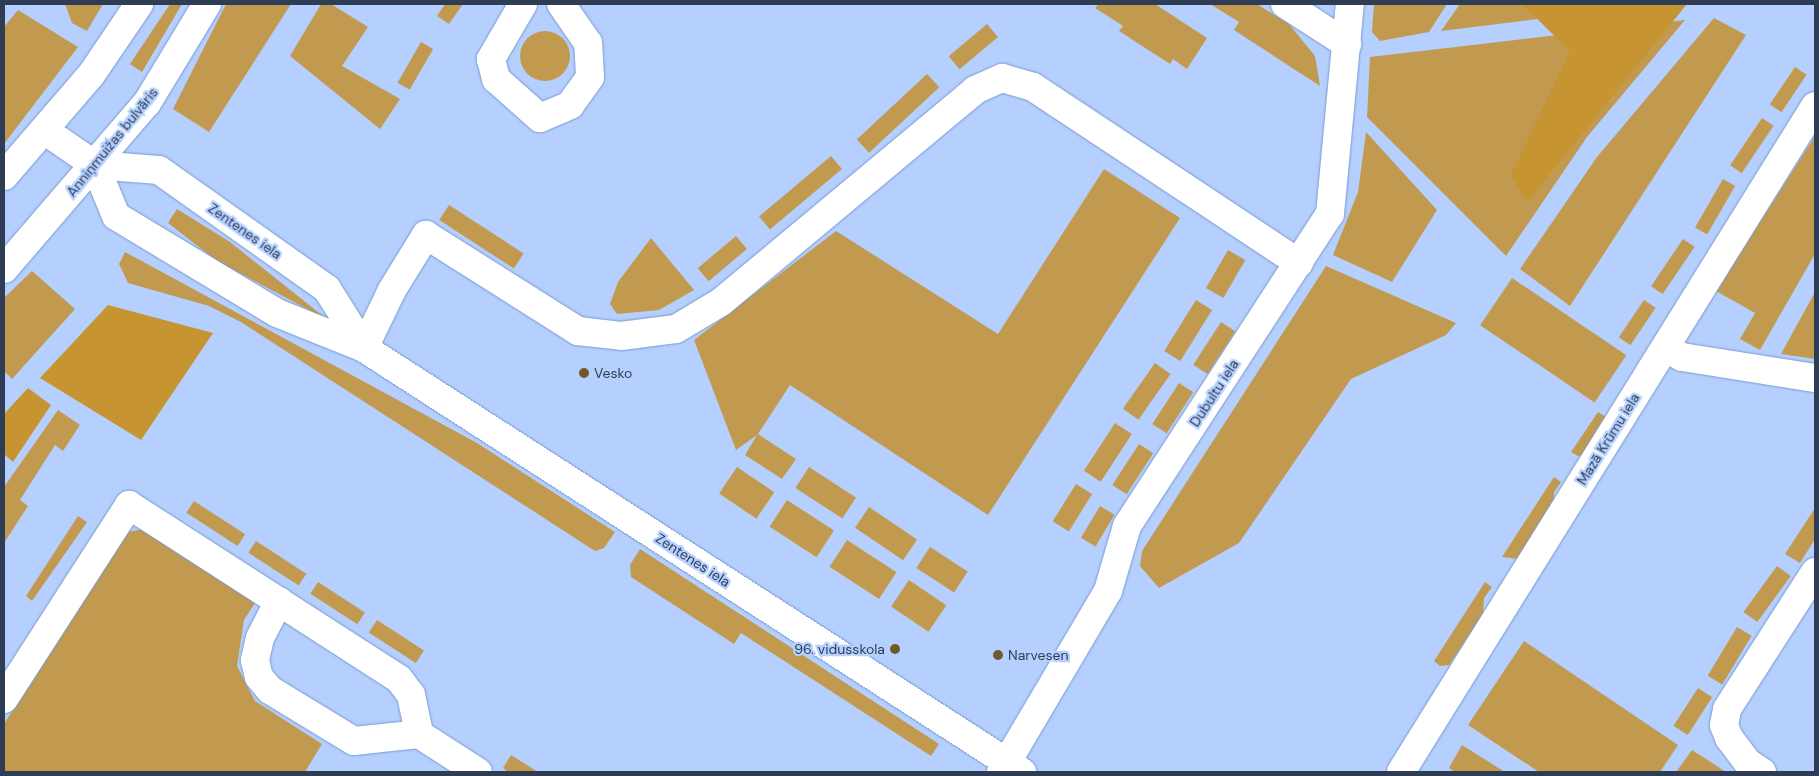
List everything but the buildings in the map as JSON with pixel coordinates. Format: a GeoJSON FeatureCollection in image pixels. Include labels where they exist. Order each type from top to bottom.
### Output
{"type":"FeatureCollection","features":[{"type":"Feature","properties":{"kind":"street"},"geometry":{"type":"LineString","coordinates":[[4,176],[91,75],[139,4]]}},
{"type":"Feature","properties":{"kind":"street","name":"Anniņmuižas bulvāris"},"geometry":{"type":"LineString","coordinates":[[4,269],[147,103],[207,4]]}},
{"type":"Feature","properties":{"kind":"street"},"geometry":{"type":"LineString","coordinates":[[523,4],[490,59],[496,80],[540,118],[570,106],[590,77],[588,43],[561,4]]}},
{"type":"Feature","properties":{"kind":"street"},"geometry":{"type":"LineString","coordinates":[[1284,4],[1347,44]]}},
{"type":"Feature","properties":{"kind":"street","name":"Dubultu iela"},"geometry":{"type":"LineString","coordinates":[[1010,769],[1108,591],[1127,526],[1299,263],[1334,204],[1350,4]]}},
{"type":"Feature","properties":{"kind":"street"},"geometry":{"type":"LineString","coordinates":[[364,348],[392,290],[426,235],[578,331],[621,336],[676,329],[721,302],[975,90],[1002,78],[1033,87],[1299,263]]}},
{"type":"Feature","properties":{"kind":"street","name":"Mazā Krūmu iela"},"geometry":{"type":"LineString","coordinates":[[1401,772],[1815,106]]}},
{"type":"Feature","properties":{"kind":"street"},"geometry":{"type":"LineString","coordinates":[[44,130],[94,165]]}},
{"type":"Feature","properties":{"kind":"street","name":"Zentenes iela"},"geometry":{"type":"LineString","coordinates":[[364,348],[327,289],[159,170],[94,165],[116,216],[277,313],[364,348],[1010,769]]}},
{"type":"Feature","properties":{"kind":"street"},"geometry":{"type":"LineString","coordinates":[[1665,348],[1682,357],[1815,378]]}},
{"type":"Feature","properties":{"kind":"street"},"geometry":{"type":"LineString","coordinates":[[4,699],[129,505],[404,683],[411,695],[419,734]]}},
{"type":"Feature","properties":{"kind":"street"},"geometry":{"type":"LineString","coordinates":[[1762,772],[1748,763],[1729,738],[1724,726],[1727,709],[1815,572]]}},
{"type":"Feature","properties":{"kind":"street"},"geometry":{"type":"LineString","coordinates":[[279,601],[257,650],[256,670],[263,684],[359,743],[419,734],[478,772]]}},
{"type":"Feature","properties":{"kind":"shaded area"},"geometry":{"type":"Polygon","coordinates":[[[65,4],[103,4],[87,31],[72,23],[65,4]]]}},
{"type":"Feature","properties":{"kind":"shaded area"},"geometry":{"type":"Polygon","coordinates":[[[170,4],[182,4],[142,72],[130,64],[170,4]]]}},
{"type":"Feature","properties":{"kind":"shaded area"},"geometry":{"type":"Polygon","coordinates":[[[226,4],[291,4],[209,132],[173,109],[226,4]]]}},
{"type":"Feature","properties":{"kind":"shaded area"},"geometry":{"type":"Polygon","coordinates":[[[321,4],[331,4],[368,27],[342,66],[400,99],[380,129],[290,56],[321,4]]]}},
{"type":"Feature","properties":{"kind":"shaded area"},"geometry":{"type":"Polygon","coordinates":[[[445,4],[463,4],[449,24],[437,16],[445,4]]]}},
{"type":"Feature","properties":{"kind":"shaded area"},"geometry":{"type":"Polygon","coordinates":[[[1099,4],[1155,4],[1207,38],[1187,69],[1173,59],[1170,64],[1119,31],[1123,26],[1095,8],[1099,4]]]}},
{"type":"Feature","properties":{"kind":"shaded area"},"geometry":{"type":"Polygon","coordinates":[[[1210,4],[1257,4],[1289,24],[1315,56],[1320,86],[1234,30],[1239,22],[1210,4]]]}},
{"type":"Feature","properties":{"kind":"shaded area"},"geometry":{"type":"Polygon","coordinates":[[[1374,4],[1447,4],[1429,32],[1380,41],[1372,32],[1374,4]]]}},
{"type":"Feature","properties":{"kind":"shaded area"},"geometry":{"type":"Polygon","coordinates":[[[1460,4],[1660,4],[1441,31],[1460,4]]]}},
{"type":"Feature","properties":{"kind":"shaded area"},"geometry":{"type":"Polygon","coordinates":[[[1522,4],[1687,4],[1527,202],[1511,175],[1570,51],[1522,4]]]}},
{"type":"Feature","properties":{"kind":"shaded area"},"geometry":{"type":"Polygon","coordinates":[[[18,10],[78,47],[4,144],[4,27],[18,10]]]}},
{"type":"Feature","properties":{"kind":"shaded area"},"geometry":{"type":"Polygon","coordinates":[[[1714,18],[1746,35],[1570,306],[1520,269],[1597,157],[1714,18]]]}},
{"type":"Feature","properties":{"kind":"shaded area"},"geometry":{"type":"Polygon","coordinates":[[[1685,20],[1587,137],[1506,256],[1367,117],[1370,57],[1685,20]]]}},
{"type":"Feature","properties":{"kind":"shaded area"},"geometry":{"type":"Polygon","coordinates":[[[987,24],[998,37],[960,69],[949,56],[987,24]]]}},
{"type":"Feature","properties":{"kind":"shaded area"},"geometry":{"type":"Polygon","coordinates":[[[540,31],[550,31],[563,38],[570,51],[570,61],[563,74],[550,81],[540,81],[531,77],[524,70],[520,61],[520,51],[524,42],[531,35],[540,31]]]}},
{"type":"Feature","properties":{"kind":"shaded area"},"geometry":{"type":"Polygon","coordinates":[[[421,42],[433,49],[410,90],[398,83],[421,42]]]}},
{"type":"Feature","properties":{"kind":"shaded area"},"geometry":{"type":"Polygon","coordinates":[[[1795,67],[1807,75],[1781,112],[1770,104],[1795,67]]]}},
{"type":"Feature","properties":{"kind":"shaded area"},"geometry":{"type":"Polygon","coordinates":[[[927,74],[939,87],[869,153],[857,139],[927,74]]]}},
{"type":"Feature","properties":{"kind":"shaded area"},"geometry":{"type":"Polygon","coordinates":[[[1762,118],[1774,126],[1742,173],[1730,165],[1762,118]]]}},
{"type":"Feature","properties":{"kind":"shaded area"},"geometry":{"type":"Polygon","coordinates":[[[1366,132],[1437,210],[1392,282],[1333,255],[1358,192],[1366,132]]]}},
{"type":"Feature","properties":{"kind":"shaded area"},"geometry":{"type":"Polygon","coordinates":[[[1815,136],[1815,254],[1760,350],[1740,339],[1755,313],[1716,291],[1815,136]]]}},
{"type":"Feature","properties":{"kind":"shaded area"},"geometry":{"type":"Polygon","coordinates":[[[831,156],[842,169],[770,229],[759,216],[831,156]]]}},
{"type":"Feature","properties":{"kind":"shaded area"},"geometry":{"type":"Polygon","coordinates":[[[1104,169],[1180,218],[988,515],[790,385],[758,434],[796,459],[782,479],[745,455],[757,435],[736,450],[694,340],[836,231],[998,334],[1104,169]]]}},
{"type":"Feature","properties":{"kind":"shaded area"},"geometry":{"type":"Polygon","coordinates":[[[1723,179],[1735,186],[1707,234],[1695,227],[1723,179]]]}},
{"type":"Feature","properties":{"kind":"shaded area"},"geometry":{"type":"Polygon","coordinates":[[[449,205],[524,253],[514,269],[439,220],[449,205]]]}},
{"type":"Feature","properties":{"kind":"shaded area"},"geometry":{"type":"Polygon","coordinates":[[[177,209],[230,242],[328,320],[217,261],[168,223],[177,209]]]}},
{"type":"Feature","properties":{"kind":"shaded area"},"geometry":{"type":"Polygon","coordinates":[[[736,236],[747,249],[709,281],[698,268],[736,236]]]}},
{"type":"Feature","properties":{"kind":"shaded area"},"geometry":{"type":"Polygon","coordinates":[[[651,238],[694,290],[659,310],[617,314],[610,304],[618,282],[651,238]]]}},
{"type":"Feature","properties":{"kind":"shaded area"},"geometry":{"type":"Polygon","coordinates":[[[1683,239],[1695,247],[1663,294],[1651,286],[1683,239]]]}},
{"type":"Feature","properties":{"kind":"shaded area"},"geometry":{"type":"Polygon","coordinates":[[[1228,250],[1245,260],[1223,298],[1206,288],[1228,250]]]}},
{"type":"Feature","properties":{"kind":"shaded area"},"geometry":{"type":"Polygon","coordinates":[[[125,252],[477,443],[615,532],[604,548],[595,551],[241,322],[209,306],[128,283],[119,264],[125,252]]]}},
{"type":"Feature","properties":{"kind":"shaded area"},"geometry":{"type":"Polygon","coordinates":[[[1326,266],[1456,323],[1446,335],[1351,379],[1239,543],[1159,588],[1140,566],[1142,551],[1326,266]]]}},
{"type":"Feature","properties":{"kind":"shaded area"},"geometry":{"type":"Polygon","coordinates":[[[32,271],[75,309],[12,379],[4,371],[4,298],[32,271]]]}},
{"type":"Feature","properties":{"kind":"shaded area"},"geometry":{"type":"Polygon","coordinates":[[[1512,278],[1626,355],[1595,402],[1480,325],[1512,278]]]}},
{"type":"Feature","properties":{"kind":"shaded area"},"geometry":{"type":"Polygon","coordinates":[[[1815,292],[1815,359],[1781,354],[1815,292]]]}},
{"type":"Feature","properties":{"kind":"shaded area"},"geometry":{"type":"Polygon","coordinates":[[[1196,300],[1212,310],[1180,361],[1164,351],[1196,300]]]}},
{"type":"Feature","properties":{"kind":"shaded area"},"geometry":{"type":"Polygon","coordinates":[[[1644,300],[1656,308],[1630,345],[1619,337],[1644,300]]]}},
{"type":"Feature","properties":{"kind":"shaded area"},"geometry":{"type":"Polygon","coordinates":[[[108,305],[213,333],[141,440],[40,378],[108,305]]]}},
{"type":"Feature","properties":{"kind":"shaded area"},"geometry":{"type":"Polygon","coordinates":[[[1221,322],[1235,331],[1207,374],[1193,365],[1221,322]]]}},
{"type":"Feature","properties":{"kind":"shaded area"},"geometry":{"type":"Polygon","coordinates":[[[1155,363],[1171,374],[1138,420],[1123,409],[1155,363]]]}},
{"type":"Feature","properties":{"kind":"shaded area"},"geometry":{"type":"Polygon","coordinates":[[[1179,383],[1193,392],[1167,433],[1152,424],[1179,383]]]}},
{"type":"Feature","properties":{"kind":"shaded area"},"geometry":{"type":"Polygon","coordinates":[[[28,388],[51,405],[13,462],[4,454],[4,414],[28,388]]]}},
{"type":"Feature","properties":{"kind":"shaded area"},"geometry":{"type":"Polygon","coordinates":[[[58,410],[80,425],[63,451],[55,445],[20,500],[28,506],[4,543],[4,487],[58,410]]]}},
{"type":"Feature","properties":{"kind":"shaded area"},"geometry":{"type":"Polygon","coordinates":[[[1598,412],[1609,419],[1592,454],[1578,456],[1571,452],[1598,412]]]}},
{"type":"Feature","properties":{"kind":"shaded area"},"geometry":{"type":"Polygon","coordinates":[[[1115,423],[1132,434],[1101,482],[1084,471],[1115,423]]]}},
{"type":"Feature","properties":{"kind":"shaded area"},"geometry":{"type":"Polygon","coordinates":[[[1139,444],[1153,453],[1127,494],[1112,485],[1139,444]]]}},
{"type":"Feature","properties":{"kind":"shaded area"},"geometry":{"type":"Polygon","coordinates":[[[737,467],[774,492],[756,519],[719,494],[737,467]]]}},
{"type":"Feature","properties":{"kind":"shaded area"},"geometry":{"type":"Polygon","coordinates":[[[809,467],[856,497],[842,518],[795,488],[809,467]]]}},
{"type":"Feature","properties":{"kind":"shaded area"},"geometry":{"type":"Polygon","coordinates":[[[1554,477],[1561,482],[1554,492],[1554,509],[1519,559],[1502,557],[1554,477]]]}},
{"type":"Feature","properties":{"kind":"shaded area"},"geometry":{"type":"Polygon","coordinates":[[[1076,484],[1092,494],[1069,531],[1053,521],[1076,484]]]}},
{"type":"Feature","properties":{"kind":"shaded area"},"geometry":{"type":"Polygon","coordinates":[[[787,500],[834,530],[817,557],[770,527],[787,500]]]}},
{"type":"Feature","properties":{"kind":"shaded area"},"geometry":{"type":"Polygon","coordinates":[[[194,501],[245,534],[238,546],[186,513],[194,501]]]}},
{"type":"Feature","properties":{"kind":"shaded area"},"geometry":{"type":"Polygon","coordinates":[[[1100,506],[1115,515],[1096,546],[1081,538],[1100,506]]]}},
{"type":"Feature","properties":{"kind":"shaded area"},"geometry":{"type":"Polygon","coordinates":[[[869,507],[917,539],[903,560],[855,528],[869,507]]]}},
{"type":"Feature","properties":{"kind":"shaded area"},"geometry":{"type":"Polygon","coordinates":[[[1815,508],[1815,539],[1800,563],[1785,554],[1815,508]]]}},
{"type":"Feature","properties":{"kind":"shaded area"},"geometry":{"type":"Polygon","coordinates":[[[78,516],[87,522],[32,601],[26,596],[78,516]]]}},
{"type":"Feature","properties":{"kind":"shaded area"},"geometry":{"type":"Polygon","coordinates":[[[150,528],[258,598],[244,620],[237,666],[255,701],[322,744],[305,772],[4,772],[4,724],[127,532],[150,528]]]}},
{"type":"Feature","properties":{"kind":"shaded area"},"geometry":{"type":"Polygon","coordinates":[[[847,540],[896,572],[879,599],[830,567],[847,540]]]}},
{"type":"Feature","properties":{"kind":"shaded area"},"geometry":{"type":"Polygon","coordinates":[[[256,541],[306,574],[299,585],[248,553],[256,541]]]}},
{"type":"Feature","properties":{"kind":"shaded area"},"geometry":{"type":"Polygon","coordinates":[[[930,547],[968,572],[954,592],[916,568],[930,547]]]}},
{"type":"Feature","properties":{"kind":"shaded area"},"geometry":{"type":"Polygon","coordinates":[[[640,549],[939,744],[931,756],[741,633],[734,644],[631,577],[630,565],[640,549]]]}},
{"type":"Feature","properties":{"kind":"shaded area"},"geometry":{"type":"Polygon","coordinates":[[[1777,566],[1791,576],[1757,622],[1743,612],[1777,566]]]}},
{"type":"Feature","properties":{"kind":"shaded area"},"geometry":{"type":"Polygon","coordinates":[[[909,580],[946,605],[928,632],[891,607],[909,580]]]}},
{"type":"Feature","properties":{"kind":"shaded area"},"geometry":{"type":"Polygon","coordinates":[[[318,582],[365,612],[357,624],[310,594],[318,582]]]}},
{"type":"Feature","properties":{"kind":"shaded area"},"geometry":{"type":"Polygon","coordinates":[[[1485,582],[1492,587],[1484,598],[1483,614],[1449,665],[1440,666],[1434,661],[1485,582]]]}},
{"type":"Feature","properties":{"kind":"shaded area"},"geometry":{"type":"Polygon","coordinates":[[[377,620],[424,650],[416,663],[369,633],[377,620]]]}},
{"type":"Feature","properties":{"kind":"shaded area"},"geometry":{"type":"Polygon","coordinates":[[[1737,627],[1752,636],[1722,685],[1708,676],[1737,627]]]}},
{"type":"Feature","properties":{"kind":"shaded area"},"geometry":{"type":"Polygon","coordinates":[[[1524,641],[1678,745],[1660,772],[1539,772],[1468,725],[1524,641]]]}},
{"type":"Feature","properties":{"kind":"shaded area"},"geometry":{"type":"Polygon","coordinates":[[[1698,688],[1712,697],[1688,735],[1673,726],[1698,688]]]}},
{"type":"Feature","properties":{"kind":"shaded area"},"geometry":{"type":"Polygon","coordinates":[[[1462,745],[1505,772],[1455,772],[1449,768],[1462,745]]]}},
{"type":"Feature","properties":{"kind":"shaded area"},"geometry":{"type":"Polygon","coordinates":[[[1692,750],[1726,772],[1676,772],[1692,750]]]}},
{"type":"Feature","properties":{"kind":"shaded area"},"geometry":{"type":"Polygon","coordinates":[[[511,755],[538,772],[508,772],[503,768],[511,755]]]}},
{"type":"Feature","properties":{"kind":"place","name":"Vesko"},"geometry":{"type":"Point","coordinates":[584,373]}},
{"type":"Feature","properties":{"kind":"place","name":"96. vidusskola"},"geometry":{"type":"Point","coordinates":[895,649]}},
{"type":"Feature","properties":{"kind":"place","name":"Narvesen"},"geometry":{"type":"Point","coordinates":[998,655]}}]}
